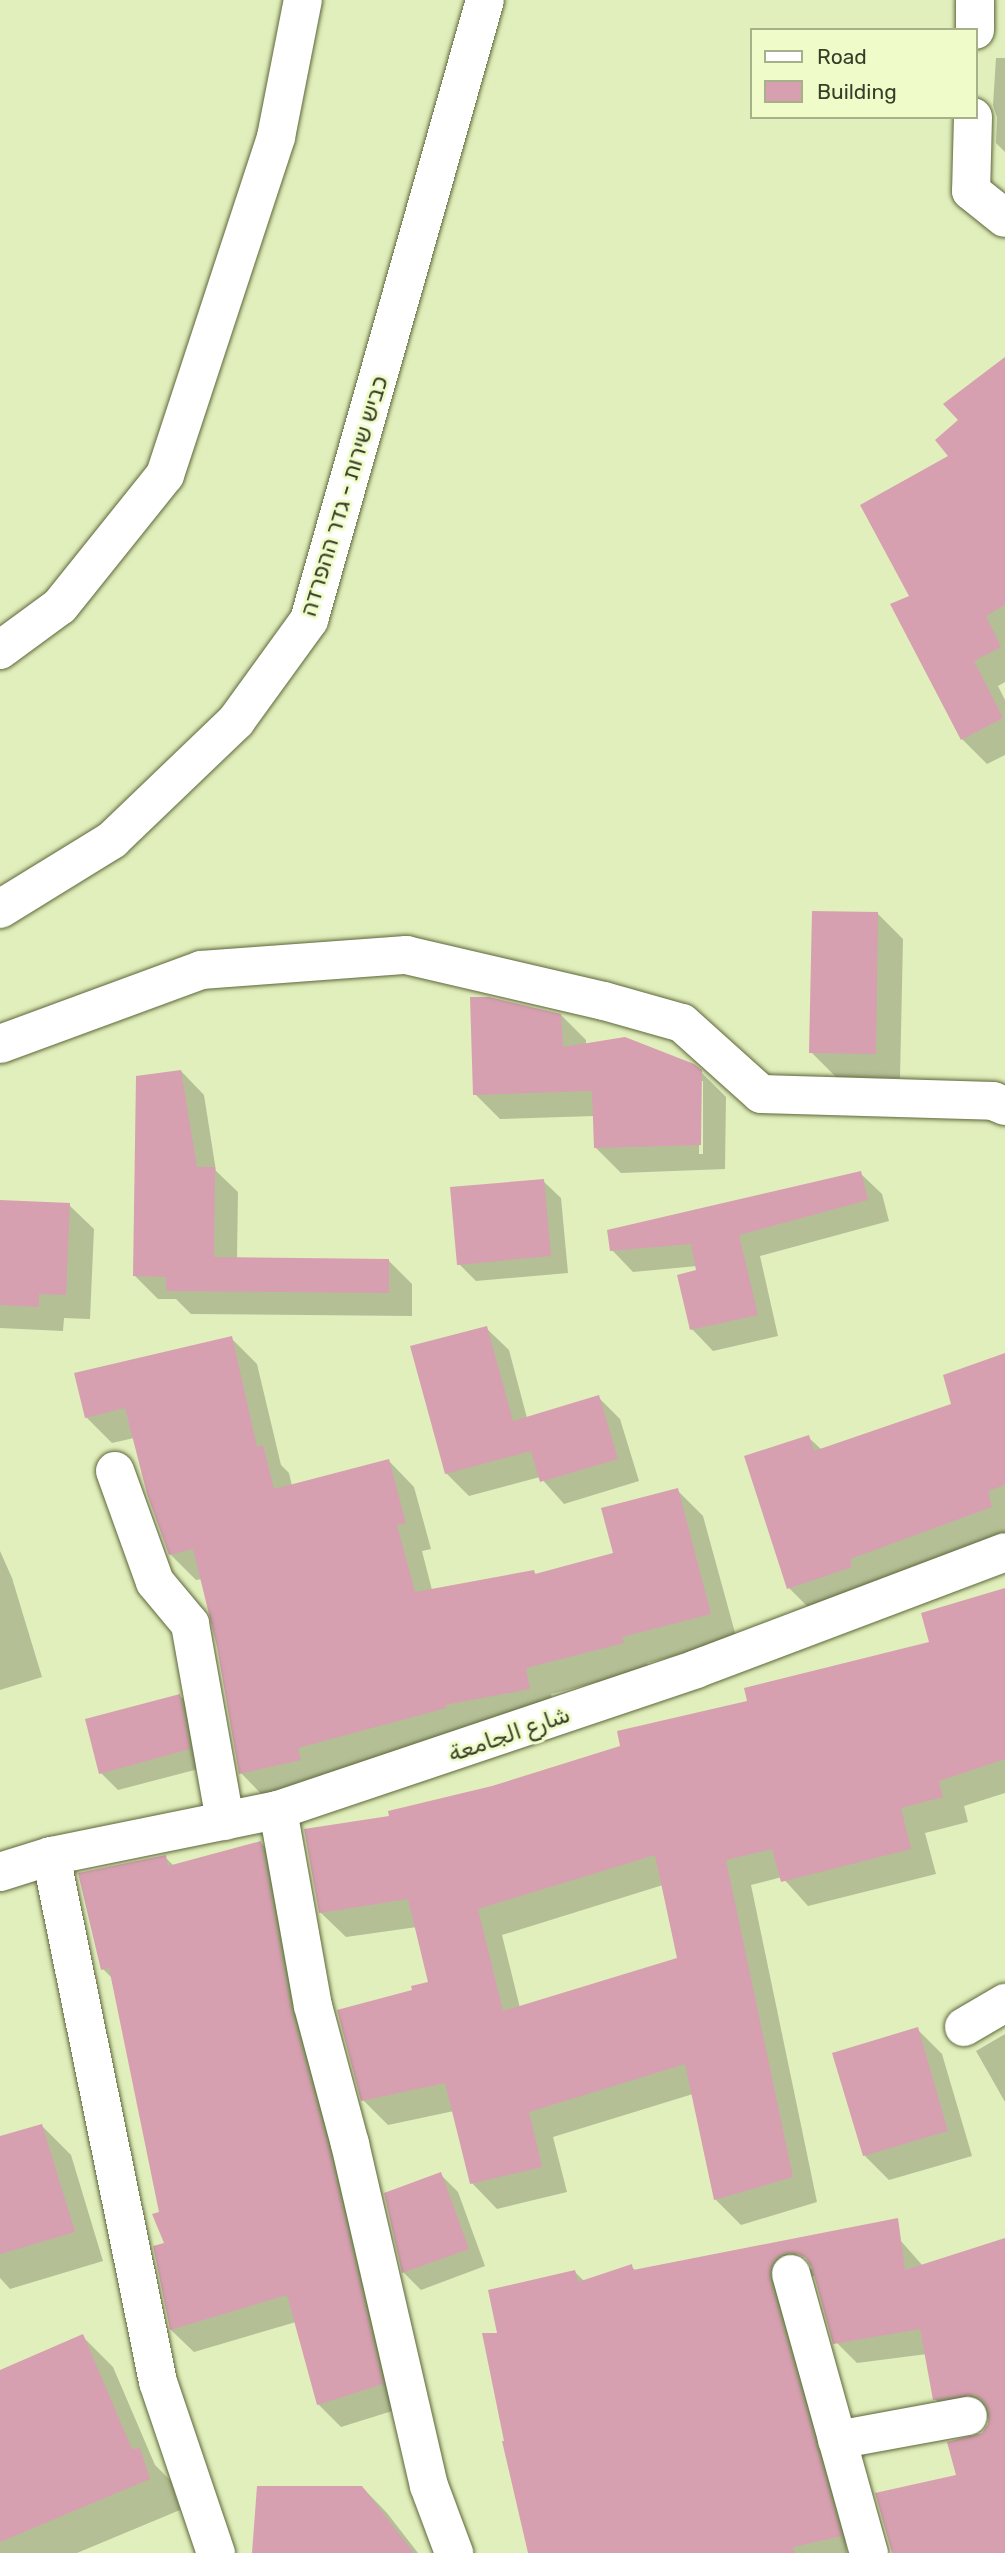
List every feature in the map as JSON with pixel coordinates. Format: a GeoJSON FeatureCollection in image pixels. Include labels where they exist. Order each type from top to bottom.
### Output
{"type":"FeatureCollection","features":[{"type":"Feature","properties":{"kind":"street"},"geometry":{"type":"LineString","coordinates":[[0,650],[6,649],[60,606],[165,475],[276,137],[303,0]]}},
{"type":"Feature","properties":{"kind":"street","name":"כביש שירות - גדר ההפרדה"},"geometry":{"type":"LineString","coordinates":[[0,909],[112,840],[236,722],[309,620],[485,0]]}},
{"type":"Feature","properties":{"kind":"street"},"geometry":{"type":"LineString","coordinates":[[975,0],[975,28]]}},
{"type":"Feature","properties":{"kind":"street"},"geometry":{"type":"LineString","coordinates":[[973,119],[971,191],[1005,218]]}},
{"type":"Feature","properties":{"kind":"street"},"geometry":{"type":"LineString","coordinates":[[0,1044],[201,970],[406,956],[604,1001],[682,1023],[761,1094],[993,1101],[1005,1106]]}},
{"type":"Feature","properties":{"kind":"street"},"geometry":{"type":"LineString","coordinates":[[116,1471],[155,1582],[190,1624],[225,1821]]}},
{"type":"Feature","properties":{"kind":"street","name":"شارع الجامعة"},"geometry":{"type":"LineString","coordinates":[[0,1871],[51,1856],[278,1810],[695,1669],[1005,1552]]}},
{"type":"Feature","properties":{"kind":"street"},"geometry":{"type":"LineString","coordinates":[[278,1810],[313,2006],[350,2144],[429,2486],[454,2553]]}},
{"type":"Feature","properties":{"kind":"street"},"geometry":{"type":"LineString","coordinates":[[51,1856],[158,2382],[216,2553]]}},
{"type":"Feature","properties":{"kind":"street"},"geometry":{"type":"LineString","coordinates":[[964,2027],[1005,2003]]}},
{"type":"Feature","properties":{"kind":"street"},"geometry":{"type":"LineString","coordinates":[[792,2274],[869,2553]]}},
{"type":"Feature","properties":{"kind":"street"},"geometry":{"type":"LineString","coordinates":[[837,2440],[968,2416]]}},
{"type":"Feature","properties":{"kind":"building"},"geometry":{"type":"Polygon","coordinates":[[[1005,357],[1005,605],[986,616],[1001,647],[974,661],[1003,718],[961,740],[890,604],[909,596],[860,505],[948,456],[935,440],[958,420],[943,404],[1005,357]]]}},
{"type":"Feature","properties":{"kind":"building"},"geometry":{"type":"Polygon","coordinates":[[[812,911],[878,912],[876,1054],[809,1053],[812,911]]]}},
{"type":"Feature","properties":{"kind":"building"},"geometry":{"type":"Polygon","coordinates":[[[470,997],[489,997],[561,1014],[563,1047],[625,1037],[694,1064],[702,1070],[701,1145],[594,1148],[592,1091],[473,1095],[470,997]]]}},
{"type":"Feature","properties":{"kind":"building"},"geometry":{"type":"Polygon","coordinates":[[[181,1070],[197,1167],[215,1167],[214,1257],[389,1259],[389,1293],[166,1291],[166,1277],[133,1276],[136,1076],[181,1070]]]}},
{"type":"Feature","properties":{"kind":"building"},"geometry":{"type":"Polygon","coordinates":[[[861,1171],[868,1200],[739,1235],[758,1315],[690,1330],[677,1275],[696,1270],[691,1244],[610,1251],[607,1230],[861,1171]]]}},
{"type":"Feature","properties":{"kind":"building"},"geometry":{"type":"Polygon","coordinates":[[[544,1179],[551,1256],[457,1265],[450,1187],[544,1179]]]}},
{"type":"Feature","properties":{"kind":"building"},"geometry":{"type":"Polygon","coordinates":[[[0,1200],[70,1203],[66,1295],[39,1294],[39,1307],[0,1305],[0,1200]]]}},
{"type":"Feature","properties":{"kind":"building"},"geometry":{"type":"Polygon","coordinates":[[[487,1326],[513,1421],[599,1395],[618,1459],[540,1482],[531,1451],[445,1474],[410,1346],[487,1326]]]}},
{"type":"Feature","properties":{"kind":"building"},"geometry":{"type":"Polygon","coordinates":[[[232,1336],[257,1447],[263,1445],[274,1489],[389,1459],[406,1523],[397,1525],[415,1592],[534,1570],[535,1574],[613,1553],[601,1508],[678,1488],[711,1614],[622,1637],[624,1643],[526,1668],[530,1689],[445,1705],[446,1708],[298,1748],[301,1760],[239,1774],[217,1647],[193,1549],[169,1555],[147,1494],[125,1408],[85,1418],[74,1373],[232,1336]]]}},
{"type":"Feature","properties":{"kind":"building"},"geometry":{"type":"Polygon","coordinates":[[[1005,1353],[1005,1485],[988,1491],[992,1507],[850,1559],[852,1567],[787,1589],[744,1456],[809,1435],[814,1451],[951,1404],[943,1375],[1005,1353]]]}},
{"type":"Feature","properties":{"kind":"building"},"geometry":{"type":"Polygon","coordinates":[[[1005,1588],[1005,1759],[939,1781],[943,1797],[901,1808],[911,1849],[781,1882],[772,1849],[726,1860],[793,2177],[714,2200],[685,2064],[529,2112],[542,2167],[470,2184],[445,2083],[361,2101],[337,2010],[412,1990],[411,1986],[428,1982],[408,1899],[319,1913],[304,1829],[389,1816],[388,1811],[492,1786],[620,1746],[617,1731],[747,1701],[744,1688],[929,1642],[921,1613],[1005,1588]],[[655,1855],[478,1909],[503,2011],[677,1958],[655,1855]]]}},
{"type":"Feature","properties":{"kind":"building"},"geometry":{"type":"Polygon","coordinates":[[[180,1694],[190,1749],[99,1774],[85,1719],[180,1694]]]}},
{"type":"Feature","properties":{"kind":"building"},"geometry":{"type":"Polygon","coordinates":[[[261,1841],[291,2010],[329,2149],[383,2384],[317,2405],[287,2295],[170,2330],[153,2246],[164,2243],[152,2214],[159,2212],[109,1968],[101,1970],[78,1873],[166,1855],[168,1866],[261,1841]]]}},
{"type":"Feature","properties":{"kind":"building"},"geometry":{"type":"Polygon","coordinates":[[[918,2027],[948,2131],[863,2156],[832,2053],[918,2027]]]}},
{"type":"Feature","properties":{"kind":"building"},"geometry":{"type":"Polygon","coordinates":[[[42,2124],[75,2232],[0,2254],[0,2136],[42,2124]]]}},
{"type":"Feature","properties":{"kind":"building"},"geometry":{"type":"Polygon","coordinates":[[[441,2172],[469,2249],[402,2273],[384,2193],[441,2172]]]}},
{"type":"Feature","properties":{"kind":"building"},"geometry":{"type":"Polygon","coordinates":[[[898,2218],[905,2270],[1005,2238],[1005,2553],[892,2553],[875,2493],[956,2475],[947,2442],[982,2433],[988,2424],[989,2411],[984,2401],[975,2395],[933,2400],[920,2329],[833,2344],[812,2268],[806,2258],[796,2253],[784,2253],[775,2259],[770,2269],[770,2280],[842,2536],[793,2547],[795,2553],[528,2553],[502,2441],[482,2333],[497,2333],[488,2290],[575,2270],[578,2282],[632,2264],[633,2270],[898,2218]]]}},
{"type":"Feature","properties":{"kind":"building"},"geometry":{"type":"Polygon","coordinates":[[[83,2334],[132,2449],[140,2448],[150,2479],[0,2542],[0,2370],[83,2334]]]}},
{"type":"Feature","properties":{"kind":"building"},"geometry":{"type":"Polygon","coordinates":[[[257,2486],[362,2486],[414,2553],[252,2553],[257,2486]]]}}]}
